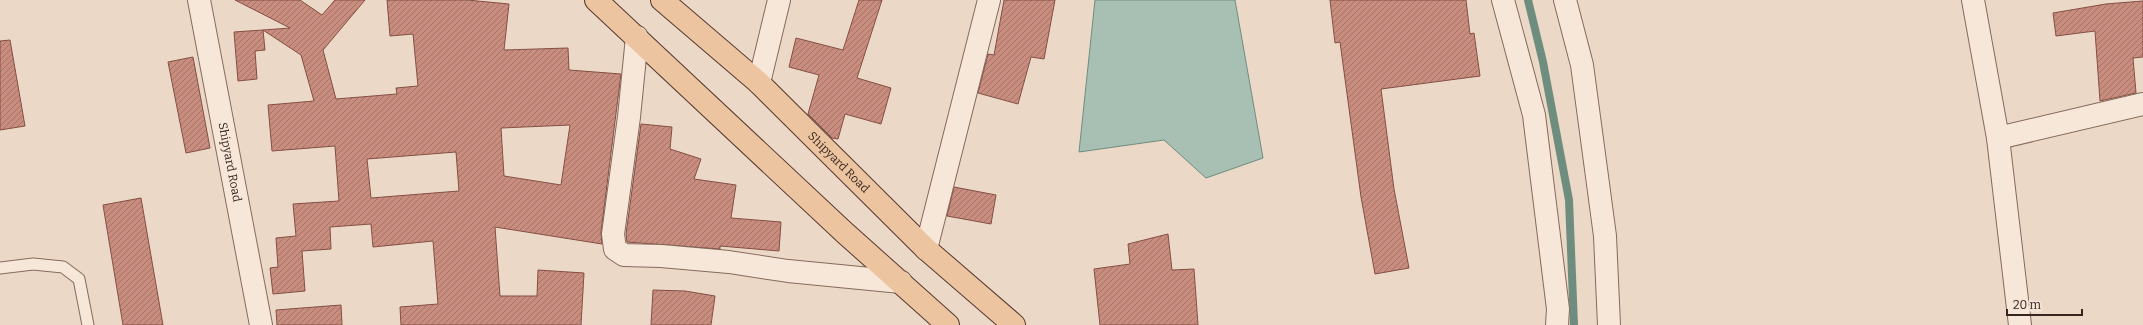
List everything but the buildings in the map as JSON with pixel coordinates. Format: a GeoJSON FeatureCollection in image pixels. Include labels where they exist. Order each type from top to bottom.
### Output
{"type":"FeatureCollection","features":[{"type":"Feature","properties":{"kind":"main road"},"geometry":{"type":"LineString","coordinates":[[596,0],[846,234],[948,325]]}},
{"type":"Feature","properties":{"kind":"main road","name":"Shipyard Road"},"geometry":{"type":"LineString","coordinates":[[662,0],[760,83],[926,249],[1014,325]]}},
{"type":"Feature","properties":{"kind":"street","name":"Shipyard Road"},"geometry":{"type":"LineString","coordinates":[[199,0],[261,325]]}},
{"type":"Feature","properties":{"kind":"street"},"geometry":{"type":"LineString","coordinates":[[760,83],[779,0]]}},
{"type":"Feature","properties":{"kind":"street"},"geometry":{"type":"LineString","coordinates":[[926,249],[989,0]]}},
{"type":"Feature","properties":{"kind":"street"},"geometry":{"type":"LineString","coordinates":[[1503,0],[1534,115],[1558,309],[1557,325]]}},
{"type":"Feature","properties":{"kind":"street"},"geometry":{"type":"LineString","coordinates":[[1565,0],[1582,65],[1605,236],[1609,325]]}},
{"type":"Feature","properties":{"kind":"street"},"geometry":{"type":"LineString","coordinates":[[1973,0],[1998,138],[2020,325]]}},
{"type":"Feature","properties":{"kind":"street"},"geometry":{"type":"LineString","coordinates":[[637,37],[629,117],[613,234],[615,249],[618,253],[634,256],[662,256],[729,262],[788,271],[901,282]]}},
{"type":"Feature","properties":{"kind":"street"},"geometry":{"type":"LineString","coordinates":[[1998,138],[2143,104]]}},
{"type":"Feature","properties":{"kind":"lane"},"geometry":{"type":"LineString","coordinates":[[0,268],[33,264],[63,267],[79,279],[88,325]]}},
{"type":"Feature","properties":{"kind":"shaded area"},"geometry":{"type":"Polygon","coordinates":[[[1095,0],[1235,0],[1263,158],[1206,178],[1164,140],[1079,152],[1095,0]]]}},
{"type":"Feature","properties":{"kind":"waterway"},"geometry":{"type":"LineString","coordinates":[[1528,0],[1543,62],[1569,200],[1574,325]]}}]}
